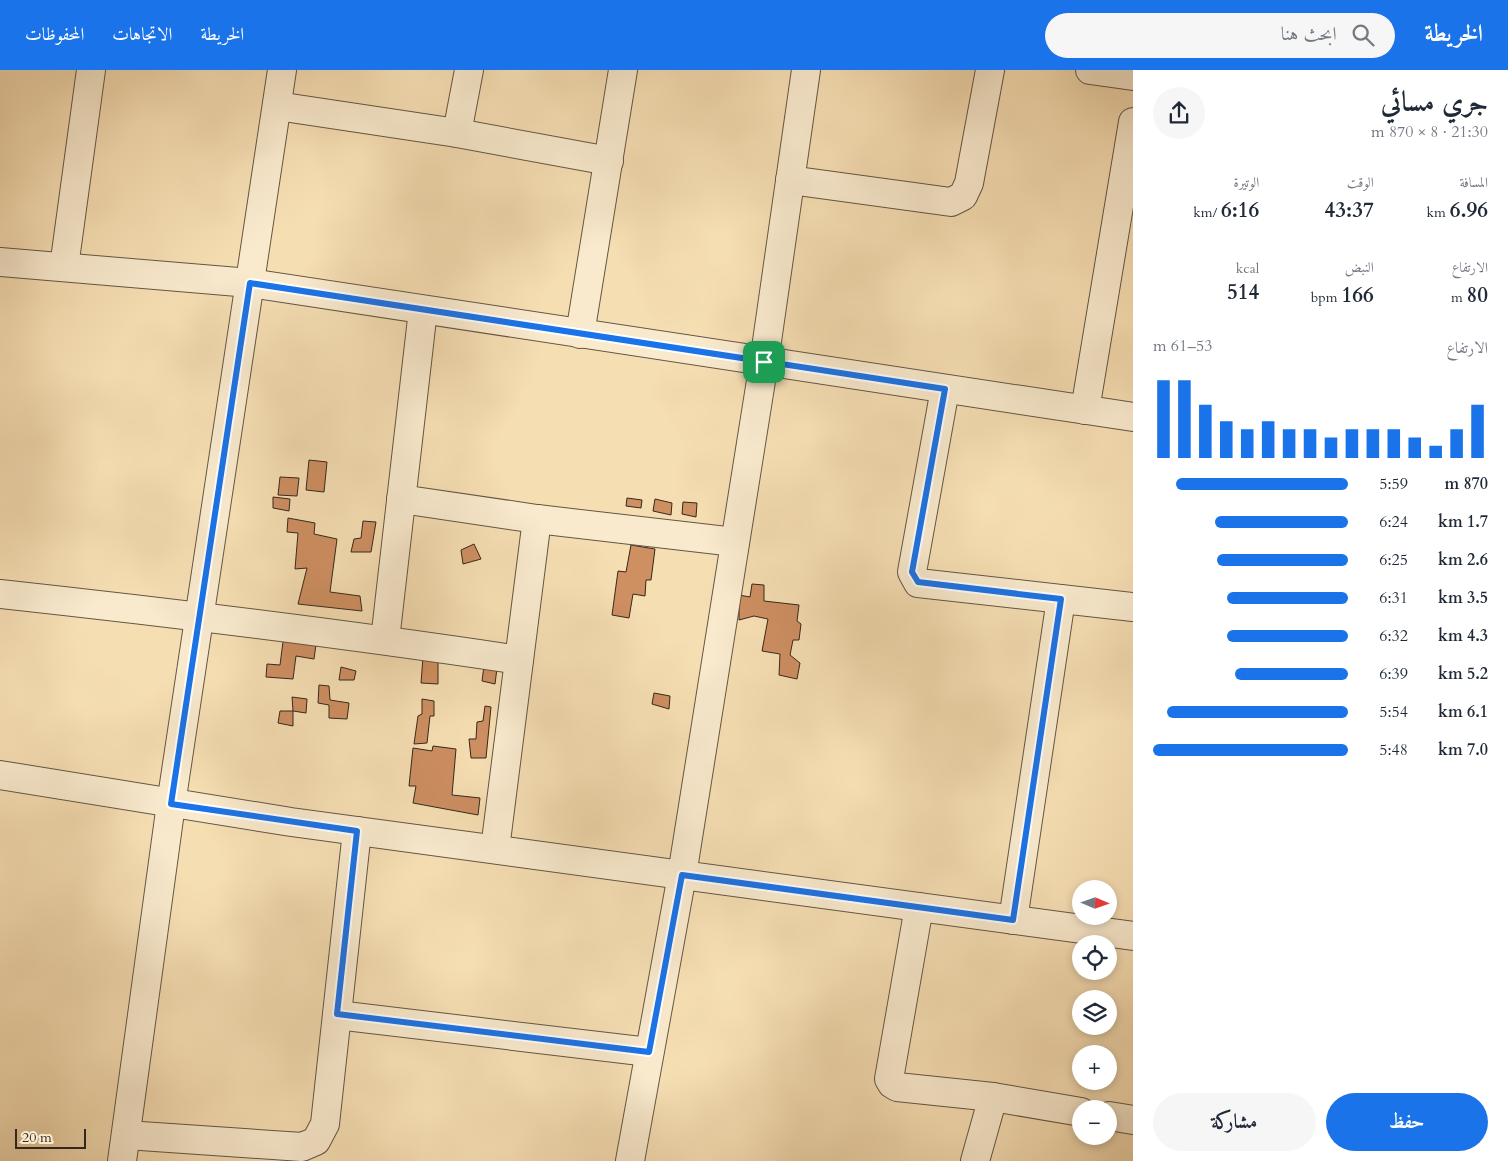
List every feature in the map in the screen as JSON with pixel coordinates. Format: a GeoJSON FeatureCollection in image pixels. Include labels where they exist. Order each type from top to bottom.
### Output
{"type":"FeatureCollection","features":[{"type":"Feature","properties":{"kind":"street"},"geometry":{"type":"LineString","coordinates":[[64,267],[91,70]]}},
{"type":"Feature","properties":{"kind":"street"},"geometry":{"type":"LineString","coordinates":[[282,70],[171,804],[124,1148],[302,1147],[316,1141],[325,1124],[357,831]]}},
{"type":"Feature","properties":{"kind":"street"},"geometry":{"type":"LineString","coordinates":[[458,133],[469,70]]}},
{"type":"Feature","properties":{"kind":"street"},"geometry":{"type":"LineString","coordinates":[[580,334],[623,70]]}},
{"type":"Feature","properties":{"kind":"street"},"geometry":{"type":"LineString","coordinates":[[630,1161],[682,875],[764,362],[806,70]]}},
{"type":"Feature","properties":{"kind":"street"},"geometry":{"type":"LineString","coordinates":[[790,180],[950,202],[963,196],[968,183],[990,70]]}},
{"type":"Feature","properties":{"kind":"street"},"geometry":{"type":"LineString","coordinates":[[1090,70],[1133,76]]}},
{"type":"Feature","properties":{"kind":"street"},"geometry":{"type":"LineString","coordinates":[[277,106],[458,133],[609,161]]}},
{"type":"Feature","properties":{"kind":"street"},"geometry":{"type":"LineString","coordinates":[[1086,410],[1133,122]]}},
{"type":"Feature","properties":{"kind":"street"},"geometry":{"type":"LineString","coordinates":[[0,262],[250,283],[1133,417]]}},
{"type":"Feature","properties":{"kind":"street"},"geometry":{"type":"LineString","coordinates":[[385,640],[423,310]]}},
{"type":"Feature","properties":{"kind":"street"},"geometry":{"type":"LineString","coordinates":[[945,389],[912,572],[914,578],[918,582],[1133,607]]}},
{"type":"Feature","properties":{"kind":"street"},"geometry":{"type":"LineString","coordinates":[[401,499],[536,519],[735,542]]}},
{"type":"Feature","properties":{"kind":"street"},"geometry":{"type":"LineString","coordinates":[[495,849],[536,519]]}},
{"type":"Feature","properties":{"kind":"street"},"geometry":{"type":"LineString","coordinates":[[0,594],[200,616],[385,640],[519,660]]}},
{"type":"Feature","properties":{"kind":"street"},"geometry":{"type":"LineString","coordinates":[[1013,920],[1061,599]]}},
{"type":"Feature","properties":{"kind":"street"},"geometry":{"type":"LineString","coordinates":[[0,775],[171,804],[357,831],[1133,936]]}},
{"type":"Feature","properties":{"kind":"street"},"geometry":{"type":"LineString","coordinates":[[919,907],[889,1078],[892,1084],[897,1087],[992,1097],[1072,1110]]}},
{"type":"Feature","properties":{"kind":"street"},"geometry":{"type":"LineString","coordinates":[[337,1014],[649,1052]]}},
{"type":"Feature","properties":{"kind":"street"},"geometry":{"type":"LineString","coordinates":[[975,1161],[992,1097]]}},
{"type":"Feature","properties":{"kind":"street"},"geometry":{"type":"LineString","coordinates":[[1117,1117],[1133,1120]]}},
{"type":"Feature","properties":{"kind":"building"},"geometry":{"type":"Polygon","coordinates":[[[309,460],[327,462],[324,492],[306,490],[309,460]]]}},
{"type":"Feature","properties":{"kind":"building"},"geometry":{"type":"Polygon","coordinates":[[[280,477],[299,478],[297,496],[278,495],[280,477]]]}},
{"type":"Feature","properties":{"kind":"building"},"geometry":{"type":"Polygon","coordinates":[[[273,497],[290,499],[289,511],[273,508],[273,497]]]}},
{"type":"Feature","properties":{"kind":"building"},"geometry":{"type":"Polygon","coordinates":[[[627,498],[642,500],[641,508],[626,506],[627,498]]]}},
{"type":"Feature","properties":{"kind":"building"},"geometry":{"type":"Polygon","coordinates":[[[655,499],[672,503],[671,515],[653,511],[655,499]]]}},
{"type":"Feature","properties":{"kind":"building"},"geometry":{"type":"Polygon","coordinates":[[[683,502],[697,503],[696,517],[682,514],[683,502]]]}},
{"type":"Feature","properties":{"kind":"building"},"geometry":{"type":"Polygon","coordinates":[[[288,518],[315,523],[314,534],[337,539],[330,592],[360,596],[362,611],[298,604],[307,568],[295,569],[298,533],[287,532],[288,518]]]}},
{"type":"Feature","properties":{"kind":"building"},"geometry":{"type":"Polygon","coordinates":[[[363,521],[376,522],[371,552],[351,552],[354,539],[361,538],[363,521]]]}},
{"type":"Feature","properties":{"kind":"building"},"geometry":{"type":"Polygon","coordinates":[[[474,544],[481,559],[463,564],[461,550],[474,544]]]}},
{"type":"Feature","properties":{"kind":"building"},"geometry":{"type":"Polygon","coordinates":[[[631,545],[655,549],[651,580],[646,580],[645,596],[633,594],[629,618],[612,615],[618,571],[626,572],[631,545]]]}},
{"type":"Feature","properties":{"kind":"building"},"geometry":{"type":"Polygon","coordinates":[[[752,584],[764,585],[764,601],[799,605],[797,621],[801,624],[799,640],[793,640],[790,655],[800,663],[797,679],[779,675],[780,654],[762,651],[768,619],[754,616],[739,620],[739,595],[750,597],[752,584]]]}},
{"type":"Feature","properties":{"kind":"building"},"geometry":{"type":"Polygon","coordinates":[[[284,634],[317,637],[314,659],[296,656],[293,679],[266,677],[267,664],[280,665],[284,634]]]}},
{"type":"Feature","properties":{"kind":"building"},"geometry":{"type":"Polygon","coordinates":[[[423,657],[438,658],[438,684],[421,683],[423,657]]]}},
{"type":"Feature","properties":{"kind":"building"},"geometry":{"type":"Polygon","coordinates":[[[484,666],[497,668],[495,684],[482,681],[484,666]]]}},
{"type":"Feature","properties":{"kind":"building"},"geometry":{"type":"Polygon","coordinates":[[[341,667],[356,671],[354,680],[339,680],[341,667]]]}},
{"type":"Feature","properties":{"kind":"building"},"geometry":{"type":"Polygon","coordinates":[[[319,685],[329,686],[330,700],[349,703],[347,719],[329,718],[329,705],[318,703],[319,685]]]}},
{"type":"Feature","properties":{"kind":"building"},"geometry":{"type":"Polygon","coordinates":[[[654,693],[670,696],[669,709],[652,704],[654,693]]]}},
{"type":"Feature","properties":{"kind":"building"},"geometry":{"type":"Polygon","coordinates":[[[292,697],[307,699],[306,713],[293,711],[292,697]]]}},
{"type":"Feature","properties":{"kind":"building"},"geometry":{"type":"Polygon","coordinates":[[[422,699],[434,701],[434,716],[430,716],[427,743],[414,744],[418,716],[422,714],[422,699]]]}},
{"type":"Feature","properties":{"kind":"building"},"geometry":{"type":"Polygon","coordinates":[[[485,706],[491,707],[486,758],[471,758],[469,739],[476,739],[477,722],[483,721],[485,706]]]}},
{"type":"Feature","properties":{"kind":"building"},"geometry":{"type":"Polygon","coordinates":[[[280,711],[293,711],[293,726],[278,723],[280,711]]]}},
{"type":"Feature","properties":{"kind":"building"},"geometry":{"type":"Polygon","coordinates":[[[433,746],[456,749],[452,795],[480,798],[478,815],[413,803],[416,786],[409,786],[413,748],[432,751],[433,746]]]}},
{"type":"Feature","properties":{"kind":"route"},"geometry":{"type":"LineString","coordinates":[[250,283],[764,362],[945,389],[912,572],[914,578],[918,582],[1061,599],[1013,920],[682,875],[649,1052],[337,1014],[357,831],[171,804],[250,283]]}}]}
